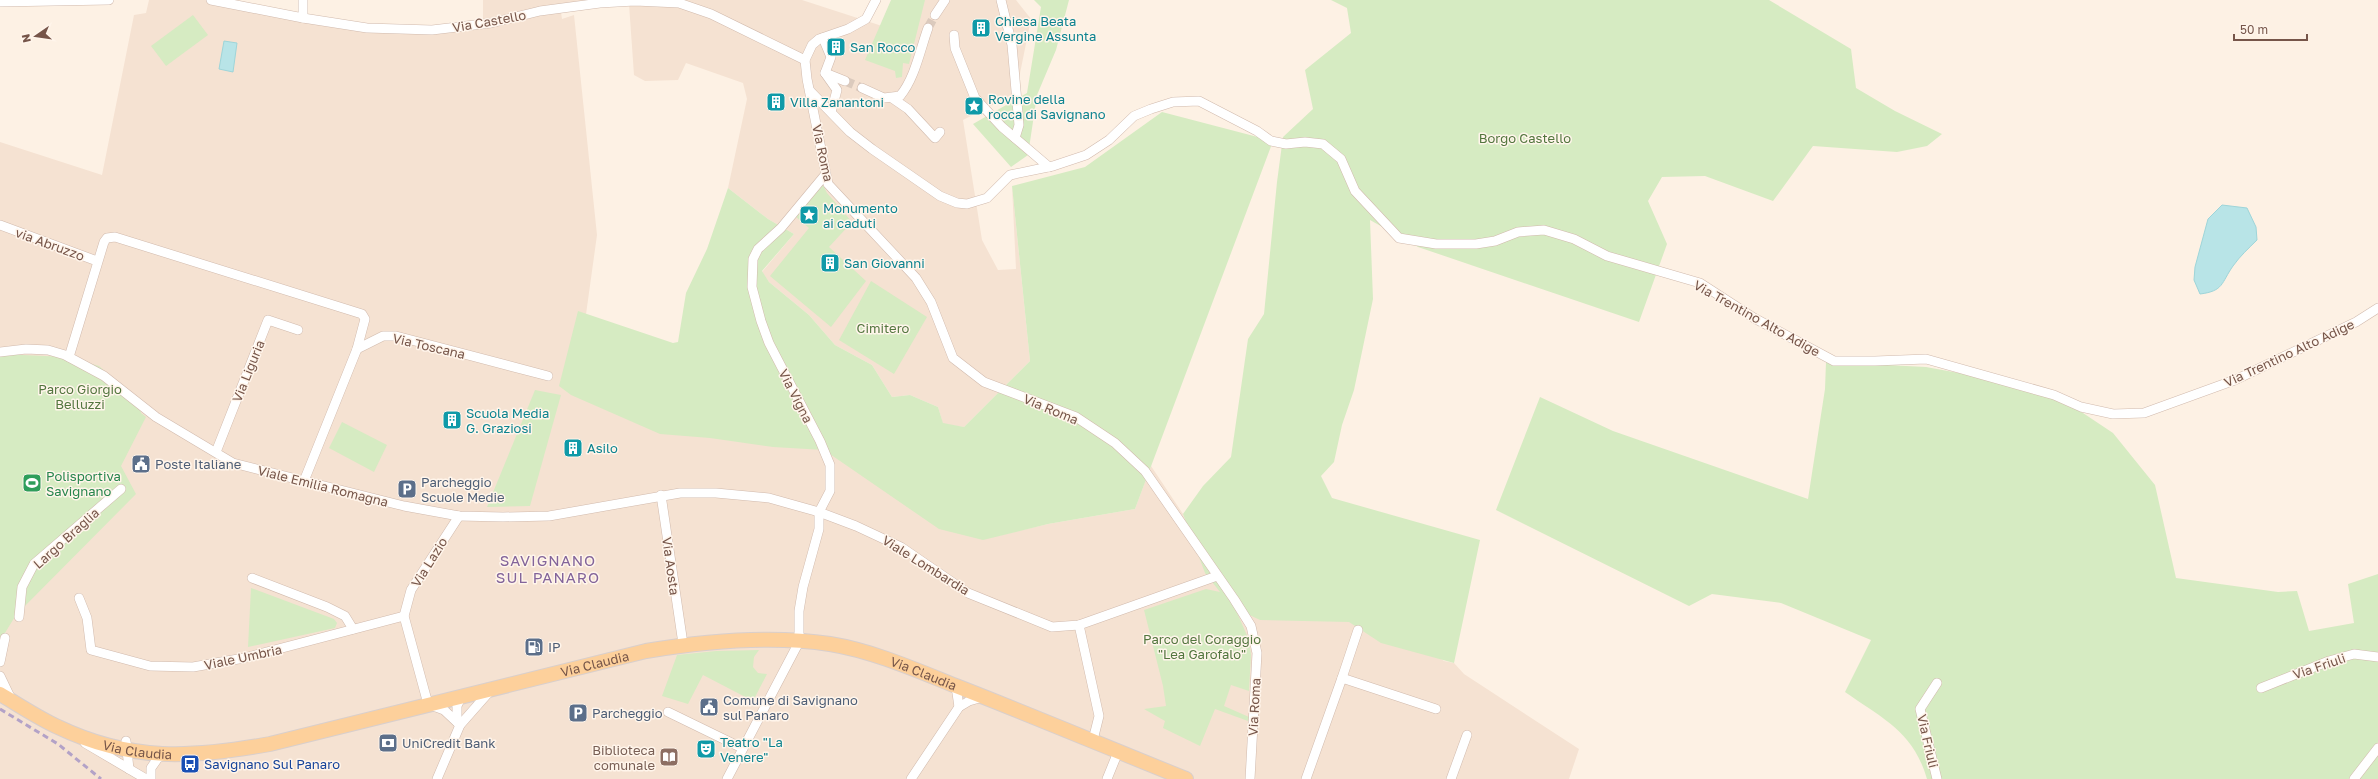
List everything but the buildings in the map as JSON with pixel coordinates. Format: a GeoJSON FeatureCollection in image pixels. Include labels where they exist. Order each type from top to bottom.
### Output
{"type":"FeatureCollection","features":[{"type":"Feature","properties":{"kind":"main road","name":"Via Claudia"},"geometry":{"type":"LineString","coordinates":[[6,697],[58,727],[93,742],[126,746],[164,755],[226,752],[262,745],[646,651],[682,645],[761,640],[831,644],[887,659],[984,696],[1186,779]]}},
{"type":"Feature","properties":{"kind":"street"},"geometry":{"type":"LineString","coordinates":[[0,2],[109,0]]}},
{"type":"Feature","properties":{"kind":"street","name":"Via Castello"},"geometry":{"type":"LineString","coordinates":[[211,0],[303,18],[367,28],[432,30],[491,23],[540,11],[600,3],[635,1],[679,3],[710,14],[805,60]]}},
{"type":"Feature","properties":{"kind":"street"},"geometry":{"type":"LineString","coordinates":[[303,0],[303,18]]}},
{"type":"Feature","properties":{"kind":"street"},"geometry":{"type":"LineString","coordinates":[[805,60],[812,45],[823,38],[848,29],[866,19],[876,0]]}},
{"type":"Feature","properties":{"kind":"street"},"geometry":{"type":"LineString","coordinates":[[935,15],[945,0]]}},
{"type":"Feature","properties":{"kind":"street"},"geometry":{"type":"LineString","coordinates":[[1002,1],[1012,45],[1019,125],[1015,138]]}},
{"type":"Feature","properties":{"kind":"street"},"geometry":{"type":"LineString","coordinates":[[862,88],[884,98],[900,96],[906,89],[928,28]]}},
{"type":"Feature","properties":{"kind":"street"},"geometry":{"type":"LineString","coordinates":[[954,35],[955,48],[975,98],[1015,138],[1049,167]]}},
{"type":"Feature","properties":{"kind":"street"},"geometry":{"type":"LineString","coordinates":[[823,38],[829,48],[830,57],[825,73]]}},
{"type":"Feature","properties":{"kind":"street","name":"Via Roma"},"geometry":{"type":"LineString","coordinates":[[805,60],[825,175],[834,193],[916,278],[931,302],[953,358],[984,382],[1076,417],[1115,443],[1144,471],[1251,626],[1257,653],[1250,779]]}},
{"type":"Feature","properties":{"kind":"street"},"geometry":{"type":"LineString","coordinates":[[825,73],[845,81]]}},
{"type":"Feature","properties":{"kind":"street"},"geometry":{"type":"LineString","coordinates":[[825,73],[838,90],[831,112]]}},
{"type":"Feature","properties":{"kind":"street","name":"Via Trentino Alto Adige"},"geometry":{"type":"LineString","coordinates":[[810,91],[872,149],[940,196],[957,203],[977,202],[987,198],[1010,175],[1049,167],[1086,154],[1109,140],[1134,116],[1173,102],[1200,101],[1257,131],[1271,141],[1286,144],[1305,142],[1323,144],[1341,159],[1355,191],[1399,238],[1436,244],[1476,244],[1495,241],[1518,232],[1544,230],[1574,239],[1607,256],[1700,283],[1754,318],[1834,361],[1926,358],[2054,395],[2081,407],[2113,414],[2144,413],[2235,380],[2356,322],[2378,308]]}},
{"type":"Feature","properties":{"kind":"street"},"geometry":{"type":"LineString","coordinates":[[892,98],[908,109],[935,138],[940,132]]}},
{"type":"Feature","properties":{"kind":"street","name":"Via Vigna"},"geometry":{"type":"LineString","coordinates":[[799,642],[799,611],[803,587],[818,529],[819,512],[830,491],[830,465],[799,397],[769,343],[752,287],[753,259],[758,249],[781,228],[825,175]]}},
{"type":"Feature","properties":{"kind":"street","name":"via Abruzzo"},"geometry":{"type":"LineString","coordinates":[[0,225],[97,261],[69,357]]}},
{"type":"Feature","properties":{"kind":"street"},"geometry":{"type":"LineString","coordinates":[[97,261],[104,242],[107,238],[115,237],[354,310],[362,314],[365,319],[357,348],[304,481]]}},
{"type":"Feature","properties":{"kind":"street","name":"Via Liguria"},"geometry":{"type":"LineString","coordinates":[[216,452],[268,320],[298,330]]}},
{"type":"Feature","properties":{"kind":"street","name":"Via Toscana"},"geometry":{"type":"LineString","coordinates":[[357,348],[383,336],[396,336],[548,376]]}},
{"type":"Feature","properties":{"kind":"street","name":"Viale Emilia Romagna"},"geometry":{"type":"LineString","coordinates":[[0,352],[26,349],[48,350],[69,357],[104,376],[156,417],[233,463],[404,506],[459,516],[549,516],[661,495],[716,493],[768,498],[819,512]]}},
{"type":"Feature","properties":{"kind":"street","name":"Largo Braglia"},"geometry":{"type":"LineString","coordinates":[[18,617],[22,587],[34,564],[121,489]]}},
{"type":"Feature","properties":{"kind":"street","name":"Via Aosta"},"geometry":{"type":"LineString","coordinates":[[661,495],[682,638]]}},
{"type":"Feature","properties":{"kind":"street","name":"Viale Lombardia"},"geometry":{"type":"LineString","coordinates":[[819,512],[856,526],[901,547],[968,593],[1052,627],[1079,625],[1217,576]]}},
{"type":"Feature","properties":{"kind":"street","name":"Via Lazio"},"geometry":{"type":"LineString","coordinates":[[404,616],[411,590],[459,516]]}},
{"type":"Feature","properties":{"kind":"street"},"geometry":{"type":"LineString","coordinates":[[252,578],[327,607],[345,616],[353,628]]}},
{"type":"Feature","properties":{"kind":"street","name":"Viale Umbria"},"geometry":{"type":"LineString","coordinates":[[79,598],[87,618],[91,650],[150,666],[171,668],[219,664],[404,616]]}},
{"type":"Feature","properties":{"kind":"street"},"geometry":{"type":"LineString","coordinates":[[404,616],[428,704],[444,710],[458,724]]}},
{"type":"Feature","properties":{"kind":"street"},"geometry":{"type":"LineString","coordinates":[[1079,625],[1099,716],[1093,740]]}},
{"type":"Feature","properties":{"kind":"street"},"geometry":{"type":"LineString","coordinates":[[1306,779],[1358,630]]}},
{"type":"Feature","properties":{"kind":"street"},"geometry":{"type":"LineString","coordinates":[[0,643],[5,638],[0,662]]}},
{"type":"Feature","properties":{"kind":"street"},"geometry":{"type":"LineString","coordinates":[[727,779],[799,642]]}},
{"type":"Feature","properties":{"kind":"street","name":"Via Friuli"},"geometry":{"type":"LineString","coordinates":[[2261,688],[2300,671],[2335,659],[2354,654],[2378,657]]}},
{"type":"Feature","properties":{"kind":"street"},"geometry":{"type":"LineString","coordinates":[[0,676],[6,697]]}},
{"type":"Feature","properties":{"kind":"street"},"geometry":{"type":"LineString","coordinates":[[1342,678],[1436,708]]}},
{"type":"Feature","properties":{"kind":"street","name":"Via Friuli"},"geometry":{"type":"LineString","coordinates":[[1936,683],[1920,709],[1937,779]]}},
{"type":"Feature","properties":{"kind":"street"},"geometry":{"type":"LineString","coordinates":[[956,686],[959,707]]}},
{"type":"Feature","properties":{"kind":"street"},"geometry":{"type":"LineString","coordinates":[[458,724],[495,687]]}},
{"type":"Feature","properties":{"kind":"street"},"geometry":{"type":"LineString","coordinates":[[462,695],[467,704],[466,716]]}},
{"type":"Feature","properties":{"kind":"street"},"geometry":{"type":"LineString","coordinates":[[437,779],[458,724],[458,706],[462,695]]}},
{"type":"Feature","properties":{"kind":"street"},"geometry":{"type":"LineString","coordinates":[[911,779],[959,707],[969,701],[984,696]]}},
{"type":"Feature","properties":{"kind":"street"},"geometry":{"type":"LineString","coordinates":[[668,712],[742,748]]}},
{"type":"Feature","properties":{"kind":"street"},"geometry":{"type":"LineString","coordinates":[[58,727],[146,779]]}},
{"type":"Feature","properties":{"kind":"street"},"geometry":{"type":"LineString","coordinates":[[1452,779],[1467,735]]}},
{"type":"Feature","properties":{"kind":"street"},"geometry":{"type":"LineString","coordinates":[[126,746],[129,769]]}},
{"type":"Feature","properties":{"kind":"street"},"geometry":{"type":"LineString","coordinates":[[2354,779],[2378,748]]}},
{"type":"Feature","properties":{"kind":"street"},"geometry":{"type":"LineString","coordinates":[[1107,779],[1118,752]]}},
{"type":"Feature","properties":{"kind":"street"},"geometry":{"type":"LineString","coordinates":[[151,779],[151,768],[158,758],[164,755]]}},
{"type":"Feature","properties":{"kind":"shaded area"},"geometry":{"type":"Polygon","coordinates":[[[149,0],[235,0],[372,30],[443,30],[483,20],[483,0],[802,0],[879,25],[901,36],[919,0],[1016,0],[1031,19],[1016,93],[963,120],[982,240],[998,270],[1016,269],[1012,186],[1030,361],[964,427],[943,424],[938,407],[910,395],[892,397],[872,365],[835,345],[809,315],[769,282],[762,272],[794,234],[768,219],[728,188],[747,99],[743,83],[686,63],[678,80],[645,81],[634,75],[629,4],[560,6],[562,19],[574,15],[597,235],[578,372],[777,421],[984,539],[1048,524],[1135,509],[1151,466],[1183,514],[1188,526],[1360,606],[1444,661],[1454,663],[1464,674],[1579,749],[1569,779],[0,779],[0,142],[102,175],[134,15],[146,13],[149,0]]]}},
{"type":"Feature","properties":{"kind":"green space"},"geometry":{"type":"Polygon","coordinates":[[[891,0],[925,0],[909,64],[903,63],[902,77],[896,78],[895,71],[865,60],[891,0]]]}},
{"type":"Feature","properties":{"kind":"green space"},"geometry":{"type":"Polygon","coordinates":[[[1034,0],[1069,0],[1056,50],[1037,95],[1028,155],[1011,167],[973,124],[1027,93],[1041,7],[1034,0]]]}},
{"type":"Feature","properties":{"kind":"green space","name":"Borgo Castello"},"geometry":{"type":"Polygon","coordinates":[[[1331,0],[1769,0],[1851,49],[1856,88],[1895,111],[1942,134],[1927,146],[1897,152],[1813,146],[1773,201],[1705,176],[1662,177],[1648,201],[1667,244],[1639,322],[1418,247],[1370,220],[1373,299],[1354,390],[1342,425],[1334,462],[1321,476],[1332,498],[1480,540],[1454,663],[1381,643],[1349,622],[1260,620],[1235,608],[1249,640],[1251,655],[1249,691],[1231,685],[1224,706],[1249,717],[1248,721],[1215,709],[1200,746],[1163,728],[1165,721],[1144,709],[1166,706],[1163,686],[1144,610],[1206,589],[1220,592],[1205,573],[1183,514],[1203,486],[1231,457],[1248,339],[1264,314],[1283,137],[1313,109],[1305,70],[1351,33],[1347,8],[1331,0]]]}},
{"type":"Feature","properties":{"kind":"green space"},"geometry":{"type":"Polygon","coordinates":[[[193,15],[208,35],[166,66],[151,46],[193,15]]]}},
{"type":"Feature","properties":{"kind":"green space"},"geometry":{"type":"Polygon","coordinates":[[[1162,112],[1273,141],[1135,509],[1048,524],[983,540],[939,529],[824,450],[773,447],[710,438],[660,434],[571,395],[559,386],[578,311],[673,343],[678,342],[686,293],[707,249],[728,188],[768,219],[794,234],[762,271],[769,282],[809,315],[835,345],[872,365],[892,397],[910,395],[938,407],[943,423],[964,427],[1030,361],[1012,186],[1085,167],[1162,112]]]}},
{"type":"Feature","properties":{"kind":"green space","name":"Cimitero"},"geometry":{"type":"Polygon","coordinates":[[[822,183],[827,193],[852,222],[829,247],[866,281],[831,327],[770,276],[809,228],[795,216],[822,183]]]}},
{"type":"Feature","properties":{"kind":"green space","name":"Cimitero"},"geometry":{"type":"Polygon","coordinates":[[[871,281],[927,317],[894,374],[839,340],[871,281]]]}},
{"type":"Feature","properties":{"kind":"green space","name":"Parco Giorgio Belluzzi"},"geometry":{"type":"Polygon","coordinates":[[[0,354],[67,357],[99,366],[139,401],[141,413],[146,417],[121,466],[136,494],[16,615],[0,641],[0,354]]]}},
{"type":"Feature","properties":{"kind":"green space"},"geometry":{"type":"Polygon","coordinates":[[[1826,362],[1926,367],[2047,389],[2113,433],[2155,485],[2176,578],[2278,592],[2297,591],[2309,631],[2354,623],[2348,584],[2378,574],[2378,779],[1927,779],[1914,749],[1905,737],[1884,719],[1845,692],[1871,640],[1781,603],[1712,594],[1689,606],[1496,510],[1540,397],[1613,431],[1808,499],[1825,389],[1826,362]]]}},
{"type":"Feature","properties":{"kind":"green space"},"geometry":{"type":"Polygon","coordinates":[[[535,390],[561,395],[530,506],[487,507],[535,390]]]}},
{"type":"Feature","properties":{"kind":"green space"},"geometry":{"type":"Polygon","coordinates":[[[342,422],[387,445],[374,472],[329,448],[342,422]]]}},
{"type":"Feature","properties":{"kind":"green space"},"geometry":{"type":"Polygon","coordinates":[[[251,588],[334,619],[337,623],[335,628],[248,647],[251,588]]]}},
{"type":"Feature","properties":{"kind":"green space"},"geometry":{"type":"Polygon","coordinates":[[[759,650],[754,657],[753,667],[758,673],[767,674],[753,701],[703,675],[688,704],[662,696],[677,655],[716,651],[759,650]]]}},
{"type":"Feature","properties":{"kind":"water"},"geometry":{"type":"Polygon","coordinates":[[[224,41],[237,43],[233,72],[219,69],[224,41]]]}},
{"type":"Feature","properties":{"kind":"water"},"geometry":{"type":"Polygon","coordinates":[[[2222,205],[2247,208],[2256,227],[2257,240],[2236,262],[2224,282],[2218,288],[2208,293],[2200,294],[2194,280],[2195,267],[2208,219],[2222,205]]]}},
{"type":"Feature","properties":{"kind":"tunnel"},"geometry":{"type":"LineString","coordinates":[[928,28],[935,15]]}},
{"type":"Feature","properties":{"kind":"tunnel"},"geometry":{"type":"LineString","coordinates":[[845,81],[862,88]]}},
{"type":"Feature","properties":{"kind":"railway"},"geometry":{"type":"LineString","coordinates":[[0,709],[58,744],[101,779]]}},
{"type":"Feature","properties":{"kind":"place","name":"Chiesa Beata Vergine Assunta"},"geometry":{"type":"Point","coordinates":[981,28]}},
{"type":"Feature","properties":{"kind":"place","name":"San Rocco"},"geometry":{"type":"Point","coordinates":[836,47]}},
{"type":"Feature","properties":{"kind":"place","name":"Villa Zanantoni"},"geometry":{"type":"Point","coordinates":[776,102]}},
{"type":"Feature","properties":{"kind":"place","name":"Rovine della rocca di Savignano"},"geometry":{"type":"Point","coordinates":[974,106]}},
{"type":"Feature","properties":{"kind":"place","name":"Monumento ai caduti"},"geometry":{"type":"Point","coordinates":[809,215]}},
{"type":"Feature","properties":{"kind":"place","name":"San Giovanni"},"geometry":{"type":"Point","coordinates":[830,263]}},
{"type":"Feature","properties":{"kind":"place","name":"Scuola Media G. Graziosi"},"geometry":{"type":"Point","coordinates":[452,420]}},
{"type":"Feature","properties":{"kind":"place","name":"Asilo"},"geometry":{"type":"Point","coordinates":[573,448]}},
{"type":"Feature","properties":{"kind":"place","name":"Poste Italiane"},"geometry":{"type":"Point","coordinates":[141,464]}},
{"type":"Feature","properties":{"kind":"place","name":"Polisportiva Savignano"},"geometry":{"type":"Point","coordinates":[32,483]}},
{"type":"Feature","properties":{"kind":"place","name":"Parcheggio Scuole Medie"},"geometry":{"type":"Point","coordinates":[407,489]}},
{"type":"Feature","properties":{"kind":"place","name":"IP"},"geometry":{"type":"Point","coordinates":[534,647]}},
{"type":"Feature","properties":{"kind":"place","name":"Comune di Savignano sul Panaro"},"geometry":{"type":"Point","coordinates":[709,707]}},
{"type":"Feature","properties":{"kind":"place","name":"Parcheggio"},"geometry":{"type":"Point","coordinates":[578,713]}},
{"type":"Feature","properties":{"kind":"place","name":"UniCredit Bank"},"geometry":{"type":"Point","coordinates":[388,743]}},
{"type":"Feature","properties":{"kind":"place","name":"Teatro \"La Venere\""},"geometry":{"type":"Point","coordinates":[706,749]}},
{"type":"Feature","properties":{"kind":"place","name":"Biblioteca comunale"},"geometry":{"type":"Point","coordinates":[669,757]}},
{"type":"Feature","properties":{"kind":"place","name":"Savignano Sul Panaro"},"geometry":{"type":"Point","coordinates":[190,764]}},
{"type":"Feature","properties":{"kind":"district","name":"SAVIGNANO SUL PANARO"},"geometry":{"type":"Point","coordinates":[548,570]}},
{"type":"Feature","properties":{"kind":"park label","name":"Parco del Coraggio \"Lea Garofalo\""},"geometry":{"type":"Point","coordinates":[1202,646]}}]}
